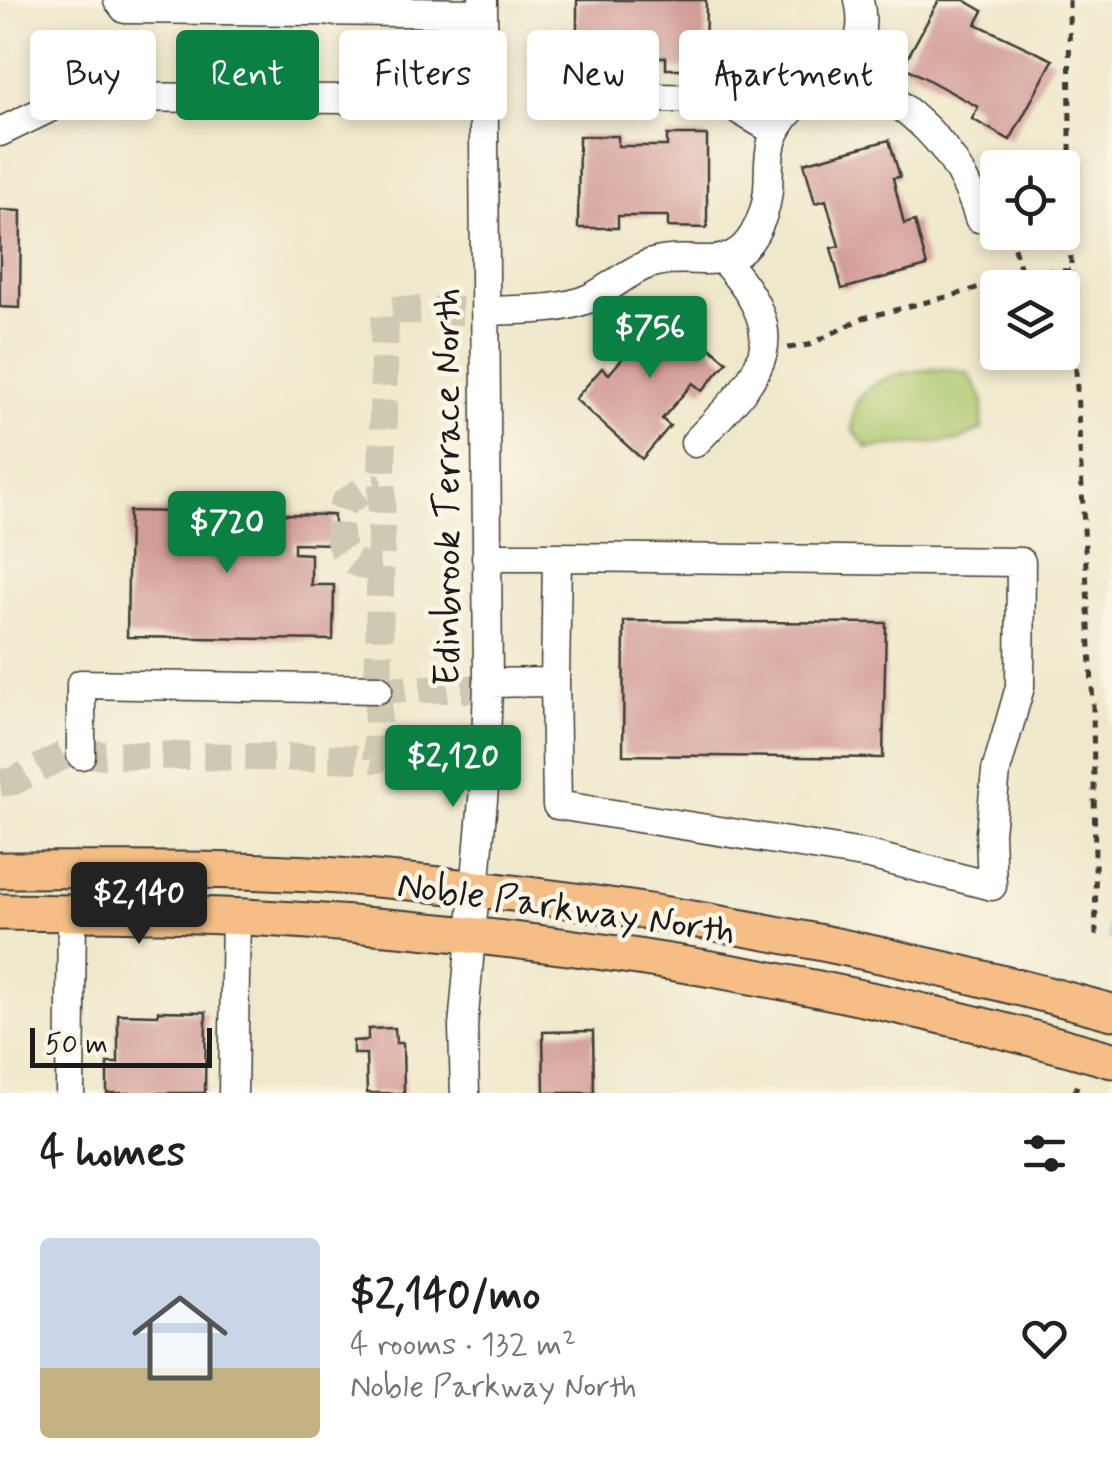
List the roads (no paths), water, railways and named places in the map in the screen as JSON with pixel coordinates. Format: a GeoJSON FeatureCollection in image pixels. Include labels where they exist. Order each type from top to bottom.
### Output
{"type":"FeatureCollection","features":[{"type":"Feature","properties":{"kind":"main road","name":"Noble Parkway North"},"geometry":{"type":"LineString","coordinates":[[0,870],[216,870],[473,889],[619,907],[821,942],[1112,1012]]}},
{"type":"Feature","properties":{"kind":"main road","name":"Noble Parkway North"},"geometry":{"type":"LineString","coordinates":[[0,912],[236,916],[469,935],[636,957],[783,982],[940,1016],[1112,1060]]}},
{"type":"Feature","properties":{"kind":"street"},"geometry":{"type":"LineString","coordinates":[[118,0],[125,8],[483,6]]}},
{"type":"Feature","properties":{"kind":"street"},"geometry":{"type":"LineString","coordinates":[[859,0],[860,30]]}},
{"type":"Feature","properties":{"kind":"street"},"geometry":{"type":"LineString","coordinates":[[4,122],[90,97],[339,99]]}},
{"type":"Feature","properties":{"kind":"street"},"geometry":{"type":"LineString","coordinates":[[659,98],[705,99],[732,106],[775,131]]}},
{"type":"Feature","properties":{"kind":"street"},"geometry":{"type":"LineString","coordinates":[[908,109],[962,170],[979,218]]}},
{"type":"Feature","properties":{"kind":"street","name":"Edinbrook Terrace North"},"geometry":{"type":"LineString","coordinates":[[465,1093],[463,1027],[485,777],[488,683],[484,120]]}},
{"type":"Feature","properties":{"kind":"street"},"geometry":{"type":"LineString","coordinates":[[485,311],[578,303],[651,263],[724,261],[739,251],[764,213],[767,157],[775,131],[783,120]]}},
{"type":"Feature","properties":{"kind":"street"},"geometry":{"type":"LineString","coordinates":[[695,443],[760,370],[765,346],[754,302],[724,261]]}},
{"type":"Feature","properties":{"kind":"street"},"geometry":{"type":"LineString","coordinates":[[486,557],[558,557],[1022,562],[1020,687],[996,771],[990,833],[992,886],[869,855],[558,805],[558,557]]}},
{"type":"Feature","properties":{"kind":"street"},"geometry":{"type":"LineString","coordinates":[[488,683],[555,682]]}},
{"type":"Feature","properties":{"kind":"street"},"geometry":{"type":"LineString","coordinates":[[81,755],[81,684],[378,689]]}},
{"type":"Feature","properties":{"kind":"street"},"geometry":{"type":"LineString","coordinates":[[70,1093],[72,913]]}},
{"type":"Feature","properties":{"kind":"street"},"geometry":{"type":"LineString","coordinates":[[232,1093],[236,916]]}},
{"type":"Feature","properties":{"kind":"waterway"},"geometry":{"type":"LineString","coordinates":[[1112,907],[1112,936]]}},
{"type":"Feature","properties":{"kind":"tunnel"},"geometry":{"type":"LineString","coordinates":[[0,783],[14,781],[66,754],[377,759],[385,310],[485,311]]}},
{"type":"Feature","properties":{"kind":"tunnel"},"geometry":{"type":"LineString","coordinates":[[380,567],[366,566],[348,556],[342,548],[339,527],[344,503],[364,490],[382,488]]}},
{"type":"Feature","properties":{"kind":"tunnel"},"geometry":{"type":"LineString","coordinates":[[378,689],[487,689]]}}]}
